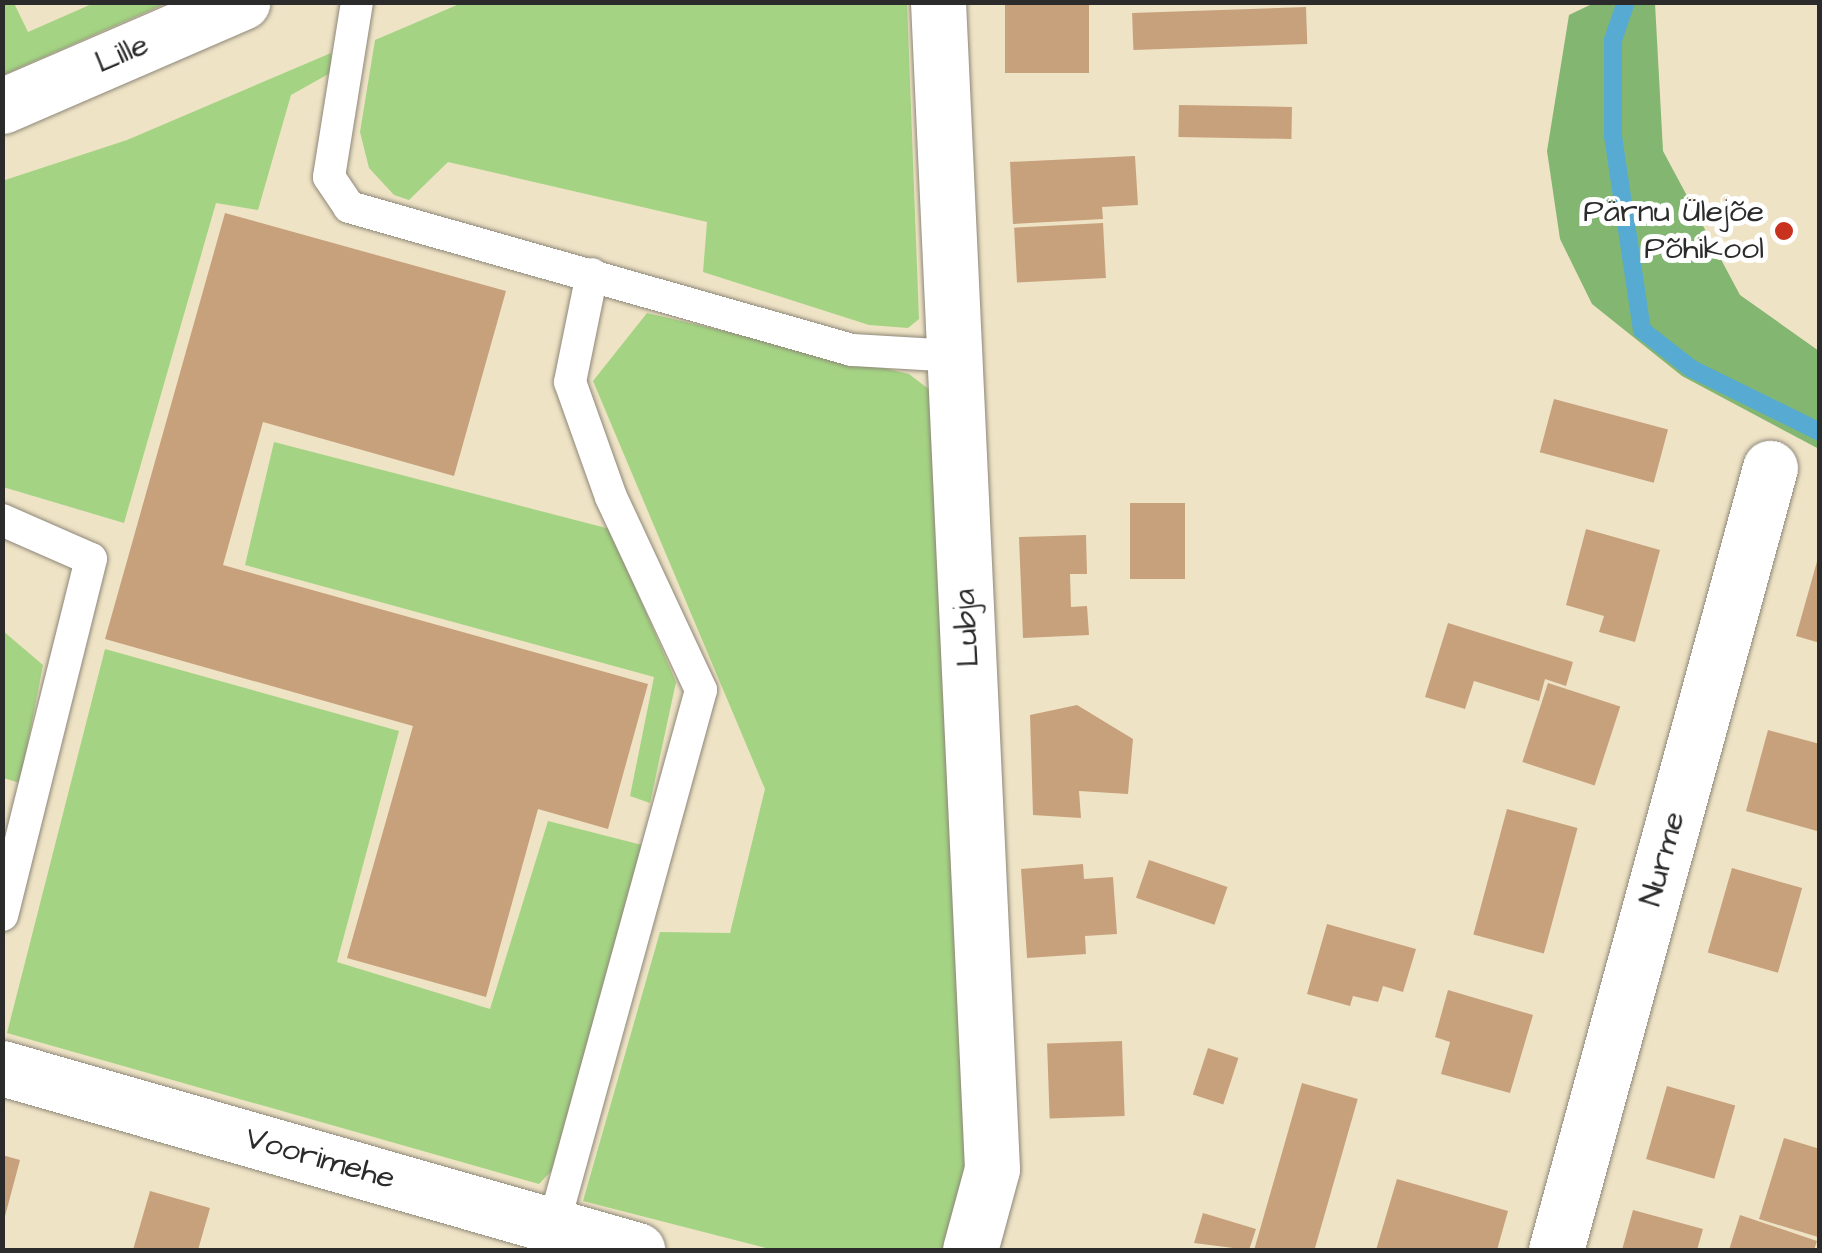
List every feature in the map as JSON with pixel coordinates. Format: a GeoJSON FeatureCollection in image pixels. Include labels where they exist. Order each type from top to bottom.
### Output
{"type":"FeatureCollection","features":[{"type":"Feature","properties":{"kind":"street","name":"Lille"},"geometry":{"type":"LineString","coordinates":[[2,106],[242,2]]}},
{"type":"Feature","properties":{"kind":"street","name":"Lubja"},"geometry":{"type":"LineString","coordinates":[[938,2],[992,1169],[970,1250]]}},
{"type":"Feature","properties":{"kind":"street","name":"Nurme"},"geometry":{"type":"LineString","coordinates":[[1556,1250],[1770,468]]}},
{"type":"Feature","properties":{"kind":"street","name":"Voorimehe"},"geometry":{"type":"LineString","coordinates":[[2,1068],[637,1250]]}},
{"type":"Feature","properties":{"kind":"lane"},"geometry":{"type":"LineString","coordinates":[[357,2],[329,177],[349,207],[852,350],[955,356]]}},
{"type":"Feature","properties":{"kind":"lane"},"geometry":{"type":"LineString","coordinates":[[554,1227],[701,690],[611,497],[570,382],[592,274]]}},
{"type":"Feature","properties":{"kind":"lane"},"geometry":{"type":"LineString","coordinates":[[2,520],[91,559],[17,798],[2,916]]}},
{"type":"Feature","properties":{"kind":"green space"},"geometry":{"type":"Polygon","coordinates":[[[464,2],[907,3],[919,319],[908,328],[869,325],[703,272],[707,222],[448,162],[409,200],[394,195],[369,168],[360,132],[375,40],[464,2]]]}},
{"type":"Feature","properties":{"kind":"green space"},"geometry":{"type":"Polygon","coordinates":[[[3,3],[14,3],[28,32],[94,3],[167,3],[3,75],[3,3]]]}},
{"type":"Feature","properties":{"kind":"green space"},"geometry":{"type":"Polygon","coordinates":[[[1594,3],[1655,3],[1663,151],[1740,295],[1819,351],[1819,449],[1682,376],[1592,304],[1560,239],[1547,151],[1569,15],[1594,3]]]}},
{"type":"Feature","properties":{"kind":"green space"},"geometry":{"type":"Polygon","coordinates":[[[331,53],[332,72],[291,95],[258,210],[216,203],[124,523],[3,487],[2,181],[127,140],[331,53]]]}},
{"type":"Feature","properties":{"kind":"green space"},"geometry":{"type":"Polygon","coordinates":[[[647,313],[909,374],[935,394],[971,1152],[949,1250],[774,1250],[583,1201],[660,932],[730,933],[765,789],[593,381],[647,313]]]}},
{"type":"Feature","properties":{"kind":"green space"},"geometry":{"type":"Polygon","coordinates":[[[274,442],[610,529],[676,682],[650,803],[630,796],[654,677],[245,565],[274,442]]]}},
{"type":"Feature","properties":{"kind":"green space"},"geometry":{"type":"Polygon","coordinates":[[[2,630],[43,665],[20,783],[3,778],[2,630]]]}},
{"type":"Feature","properties":{"kind":"green space"},"geometry":{"type":"Polygon","coordinates":[[[105,649],[399,731],[337,962],[490,1009],[548,821],[642,845],[558,1164],[539,1184],[7,1033],[105,649]]]}},
{"type":"Feature","properties":{"kind":"building"},"geometry":{"type":"Polygon","coordinates":[[[1005,2],[1089,2],[1089,73],[1005,73],[1005,2]]]}},
{"type":"Feature","properties":{"kind":"building"},"geometry":{"type":"Polygon","coordinates":[[[1306,7],[1307,44],[1133,50],[1132,13],[1306,7]]]}},
{"type":"Feature","properties":{"kind":"building"},"geometry":{"type":"Polygon","coordinates":[[[1179,105],[1292,107],[1291,139],[1178,137],[1179,105]]]}},
{"type":"Feature","properties":{"kind":"building"},"geometry":{"type":"Polygon","coordinates":[[[1135,156],[1138,205],[1102,207],[1103,219],[1013,224],[1010,162],[1135,156]]]}},
{"type":"Feature","properties":{"kind":"building"},"geometry":{"type":"Polygon","coordinates":[[[225,213],[506,291],[454,476],[263,422],[223,565],[648,684],[608,829],[538,809],[486,997],[347,958],[413,726],[105,639],[225,213]]]}},
{"type":"Feature","properties":{"kind":"building"},"geometry":{"type":"Polygon","coordinates":[[[1103,223],[1106,278],[1017,283],[1014,228],[1103,223]]]}},
{"type":"Feature","properties":{"kind":"building"},"geometry":{"type":"Polygon","coordinates":[[[1554,399],[1668,430],[1654,483],[1540,452],[1554,399]]]}},
{"type":"Feature","properties":{"kind":"building"},"geometry":{"type":"Polygon","coordinates":[[[1130,503],[1185,503],[1185,579],[1130,579],[1130,503]]]}},
{"type":"Feature","properties":{"kind":"building"},"geometry":{"type":"Polygon","coordinates":[[[1586,529],[1660,550],[1635,642],[1599,632],[1604,616],[1566,605],[1586,529]]]}},
{"type":"Feature","properties":{"kind":"building"},"geometry":{"type":"Polygon","coordinates":[[[1086,535],[1087,574],[1070,574],[1071,607],[1087,606],[1089,635],[1023,638],[1019,537],[1086,535]]]}},
{"type":"Feature","properties":{"kind":"building"},"geometry":{"type":"Polygon","coordinates":[[[1820,558],[1820,643],[1796,636],[1820,558]]]}},
{"type":"Feature","properties":{"kind":"building"},"geometry":{"type":"Polygon","coordinates":[[[1448,623],[1573,662],[1566,686],[1545,679],[1539,701],[1474,681],[1465,709],[1425,697],[1448,623]]]}},
{"type":"Feature","properties":{"kind":"building"},"geometry":{"type":"Polygon","coordinates":[[[1548,683],[1620,706],[1595,785],[1522,762],[1548,683]]]}},
{"type":"Feature","properties":{"kind":"building"},"geometry":{"type":"Polygon","coordinates":[[[1077,705],[1133,739],[1128,794],[1079,791],[1081,818],[1033,815],[1030,715],[1077,705]]]}},
{"type":"Feature","properties":{"kind":"building"},"geometry":{"type":"Polygon","coordinates":[[[1768,730],[1820,744],[1817,831],[1746,811],[1768,730]]]}},
{"type":"Feature","properties":{"kind":"building"},"geometry":{"type":"Polygon","coordinates":[[[1507,809],[1578,828],[1544,953],[1473,935],[1507,809]]]}},
{"type":"Feature","properties":{"kind":"building"},"geometry":{"type":"Polygon","coordinates":[[[1149,860],[1227,887],[1214,925],[1136,898],[1149,860]]]}},
{"type":"Feature","properties":{"kind":"building"},"geometry":{"type":"Polygon","coordinates":[[[1083,864],[1084,879],[1113,877],[1117,934],[1085,936],[1086,954],[1027,958],[1021,869],[1083,864]]]}},
{"type":"Feature","properties":{"kind":"building"},"geometry":{"type":"Polygon","coordinates":[[[1732,868],[1802,888],[1778,973],[1708,953],[1732,868]]]}},
{"type":"Feature","properties":{"kind":"building"},"geometry":{"type":"Polygon","coordinates":[[[1327,924],[1416,949],[1403,992],[1383,986],[1378,1002],[1353,996],[1350,1006],[1307,994],[1327,924]]]}},
{"type":"Feature","properties":{"kind":"building"},"geometry":{"type":"Polygon","coordinates":[[[1448,990],[1533,1015],[1510,1093],[1441,1074],[1450,1042],[1435,1037],[1448,990]]]}},
{"type":"Feature","properties":{"kind":"building"},"geometry":{"type":"Polygon","coordinates":[[[1122,1041],[1125,1116],[1050,1119],[1047,1044],[1122,1041]]]}},
{"type":"Feature","properties":{"kind":"building"},"geometry":{"type":"Polygon","coordinates":[[[1208,1048],[1238,1058],[1223,1104],[1193,1095],[1208,1048]]]}},
{"type":"Feature","properties":{"kind":"building"},"geometry":{"type":"Polygon","coordinates":[[[1302,1083],[1358,1099],[1314,1250],[1254,1250],[1302,1083]]]}},
{"type":"Feature","properties":{"kind":"building"},"geometry":{"type":"Polygon","coordinates":[[[1667,1086],[1735,1106],[1714,1179],[1646,1159],[1667,1086]]]}},
{"type":"Feature","properties":{"kind":"building"},"geometry":{"type":"Polygon","coordinates":[[[1784,1138],[1820,1149],[1818,1237],[1759,1219],[1784,1138]]]}},
{"type":"Feature","properties":{"kind":"building"},"geometry":{"type":"Polygon","coordinates":[[[2,1155],[20,1160],[4,1220],[2,1220],[2,1155]]]}},
{"type":"Feature","properties":{"kind":"building"},"geometry":{"type":"Polygon","coordinates":[[[1397,1179],[1508,1211],[1497,1250],[1376,1250],[1397,1179]]]}},
{"type":"Feature","properties":{"kind":"building"},"geometry":{"type":"Polygon","coordinates":[[[150,1191],[210,1208],[198,1250],[133,1250],[150,1191]]]}},
{"type":"Feature","properties":{"kind":"building"},"geometry":{"type":"Polygon","coordinates":[[[1633,1210],[1703,1229],[1697,1250],[1622,1250],[1633,1210]]]}},
{"type":"Feature","properties":{"kind":"building"},"geometry":{"type":"Polygon","coordinates":[[[1203,1213],[1256,1229],[1249,1250],[1194,1243],[1203,1213]]]}},
{"type":"Feature","properties":{"kind":"building"},"geometry":{"type":"Polygon","coordinates":[[[1740,1215],[1817,1241],[1814,1250],[1729,1250],[1740,1215]]]}},
{"type":"Feature","properties":{"kind":"waterway"},"geometry":{"type":"LineString","coordinates":[[1626,2],[1613,40],[1613,136],[1642,330],[1692,369],[1820,432]]}},
{"type":"Feature","properties":{"kind":"place","name":"Pärnu Ülejõe Põhikool"},"geometry":{"type":"Point","coordinates":[1784,231]}}]}
